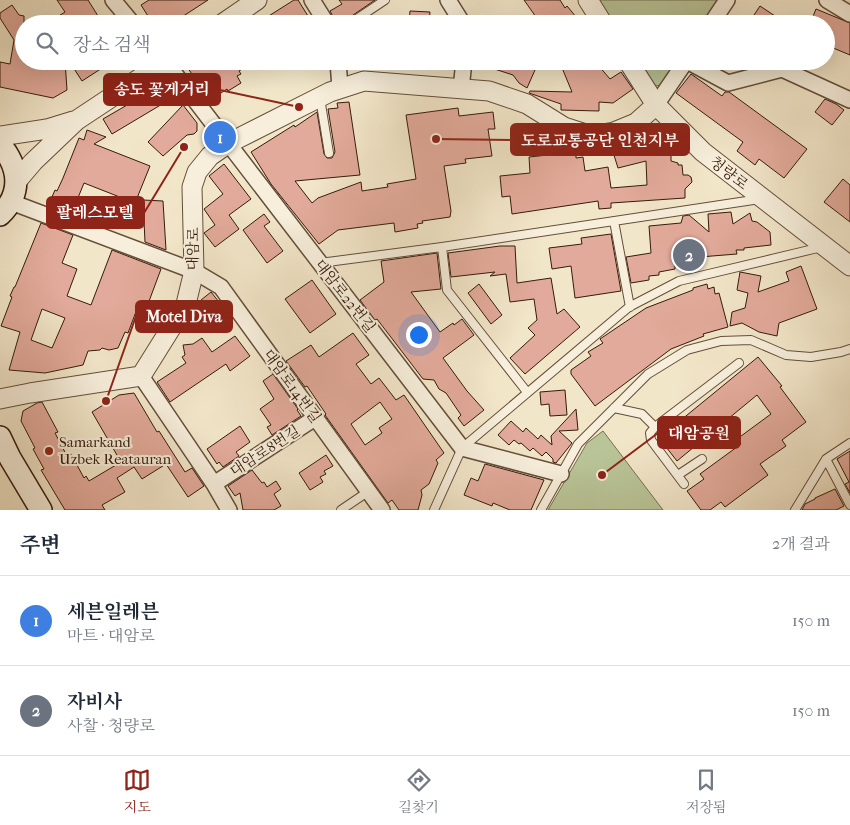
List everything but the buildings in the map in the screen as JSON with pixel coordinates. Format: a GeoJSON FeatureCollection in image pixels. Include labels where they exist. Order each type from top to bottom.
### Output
{"type":"FeatureCollection","features":[{"type":"Feature","properties":{"kind":"main road"},"geometry":{"type":"LineString","coordinates":[[0,144],[9,155],[15,168],[9,200]]}},
{"type":"Feature","properties":{"kind":"main road"},"geometry":{"type":"LineString","coordinates":[[0,437],[10,458],[41,510]]}},
{"type":"Feature","properties":{"kind":"street"},"geometry":{"type":"LineString","coordinates":[[113,0],[126,15]]}},
{"type":"Feature","properties":{"kind":"street"},"geometry":{"type":"LineString","coordinates":[[235,15],[257,0]]}},
{"type":"Feature","properties":{"kind":"street"},"geometry":{"type":"LineString","coordinates":[[312,0],[321,15]]}},
{"type":"Feature","properties":{"kind":"street"},"geometry":{"type":"LineString","coordinates":[[448,0],[457,15]]}},
{"type":"Feature","properties":{"kind":"street"},"geometry":{"type":"LineString","coordinates":[[588,0],[597,15]]}},
{"type":"Feature","properties":{"kind":"street"},"geometry":{"type":"LineString","coordinates":[[717,15],[727,0]]}},
{"type":"Feature","properties":{"kind":"street"},"geometry":{"type":"LineString","coordinates":[[827,0],[850,14]]}},
{"type":"Feature","properties":{"kind":"street"},"geometry":{"type":"LineString","coordinates":[[9,200],[33,162],[77,120],[152,70]]}},
{"type":"Feature","properties":{"kind":"street","name":"대암로22번길"},"geometry":{"type":"LineString","coordinates":[[173,70],[462,448]]}},
{"type":"Feature","properties":{"kind":"street"},"geometry":{"type":"LineString","coordinates":[[339,70],[340,88]]}},
{"type":"Feature","properties":{"kind":"street"},"geometry":{"type":"LineString","coordinates":[[461,89],[463,70]]}},
{"type":"Feature","properties":{"kind":"street","name":"청량로"},"geometry":{"type":"LineString","coordinates":[[634,70],[656,106],[702,152],[849,263]]}},
{"type":"Feature","properties":{"kind":"street"},"geometry":{"type":"LineString","coordinates":[[656,106],[681,70]]}},
{"type":"Feature","properties":{"kind":"street"},"geometry":{"type":"LineString","coordinates":[[704,70],[728,83],[778,70]]}},
{"type":"Feature","properties":{"kind":"street"},"geometry":{"type":"LineString","coordinates":[[784,70],[850,100]]}},
{"type":"Feature","properties":{"kind":"street","name":"대암로"},"geometry":{"type":"LineString","coordinates":[[142,376],[186,304],[194,271],[192,188],[197,172],[210,156],[229,142],[320,96],[364,81],[489,91],[527,104],[564,127],[592,136],[614,132],[636,123],[656,106]]}},
{"type":"Feature","properties":{"kind":"street"},"geometry":{"type":"LineString","coordinates":[[0,136],[47,129],[77,120]]}},
{"type":"Feature","properties":{"kind":"street","name":"대암로14번길"},"geometry":{"type":"LineString","coordinates":[[9,200],[194,271],[221,287],[382,510]]}},
{"type":"Feature","properties":{"kind":"street"},"geometry":{"type":"LineString","coordinates":[[0,399],[142,376]]}},
{"type":"Feature","properties":{"kind":"street","name":"대암로8번길"},"geometry":{"type":"LineString","coordinates":[[142,376],[214,484],[229,510]]}},
{"type":"Feature","properties":{"kind":"street","name":"대암로8번길"},"geometry":{"type":"LineString","coordinates":[[214,484],[315,418]]}},
{"type":"Feature","properties":{"kind":"street"},"geometry":{"type":"LineString","coordinates":[[462,448],[561,474]]}},
{"type":"Feature","properties":{"kind":"lane"},"geometry":{"type":"LineString","coordinates":[[362,15],[385,0]]}},
{"type":"Feature","properties":{"kind":"lane"},"geometry":{"type":"LineString","coordinates":[[320,96],[329,153]]}},
{"type":"Feature","properties":{"kind":"lane"},"geometry":{"type":"LineString","coordinates":[[320,263],[442,247],[762,198]]}},
{"type":"Feature","properties":{"kind":"lane"},"geometry":{"type":"LineString","coordinates":[[614,221],[630,306]]}},
{"type":"Feature","properties":{"kind":"lane"},"geometry":{"type":"LineString","coordinates":[[434,510],[462,448],[630,306],[679,281],[824,246]]}},
{"type":"Feature","properties":{"kind":"lane"},"geometry":{"type":"LineString","coordinates":[[442,247],[447,290],[528,392]]}},
{"type":"Feature","properties":{"kind":"lane"},"geometry":{"type":"LineString","coordinates":[[541,510],[578,444],[648,374],[686,350],[720,341],[751,340],[786,355],[810,357],[841,352],[850,348]]}},
{"type":"Feature","properties":{"kind":"lane"},"geometry":{"type":"LineString","coordinates":[[684,484],[651,440],[650,434],[655,427],[739,364]]}},
{"type":"Feature","properties":{"kind":"lane"},"geometry":{"type":"LineString","coordinates":[[614,408],[642,414],[655,427]]}},
{"type":"Feature","properties":{"kind":"lane"},"geometry":{"type":"LineString","coordinates":[[795,510],[826,459],[850,443]]}},
{"type":"Feature","properties":{"kind":"lane"},"geometry":{"type":"LineString","coordinates":[[678,475],[702,459]]}},
{"type":"Feature","properties":{"kind":"lane"},"geometry":{"type":"LineString","coordinates":[[826,459],[850,505]]}},
{"type":"Feature","properties":{"kind":"lane"},"geometry":{"type":"LineString","coordinates":[[341,510],[368,491]]}},
{"type":"Feature","properties":{"kind":"green space"},"geometry":{"type":"Polygon","coordinates":[[[599,0],[721,0],[711,15],[608,15],[599,0]]]}},
{"type":"Feature","properties":{"kind":"green space"},"geometry":{"type":"Polygon","coordinates":[[[643,70],[674,70],[664,85],[653,86],[643,70]]]}},
{"type":"Feature","properties":{"kind":"green space"},"geometry":{"type":"Polygon","coordinates":[[[603,431],[663,510],[548,510],[587,443],[603,431]]]}},
{"type":"Feature","properties":{"kind":"place","name":"송도 꽃게거리"},"geometry":{"type":"Point","coordinates":[299,107]}},
{"type":"Feature","properties":{"kind":"place","name":"세븐일레븐"},"geometry":{"type":"Point","coordinates":[220,137]}},
{"type":"Feature","properties":{"kind":"place","name":"도로교통공단 인천지부"},"geometry":{"type":"Point","coordinates":[436,139]}},
{"type":"Feature","properties":{"kind":"place","name":"팔레스모텔"},"geometry":{"type":"Point","coordinates":[184,147]}},
{"type":"Feature","properties":{"kind":"place","name":"자비사"},"geometry":{"type":"Point","coordinates":[689,255]}},
{"type":"Feature","properties":{"kind":"place","name":"Motel Diva"},"geometry":{"type":"Point","coordinates":[106,401]}},
{"type":"Feature","properties":{"kind":"place","name":"Samarkand Uzbek Reatauran"},"geometry":{"type":"Point","coordinates":[49,451]}},
{"type":"Feature","properties":{"kind":"place","name":"대암공원"},"geometry":{"type":"Point","coordinates":[602,475]}}]}
